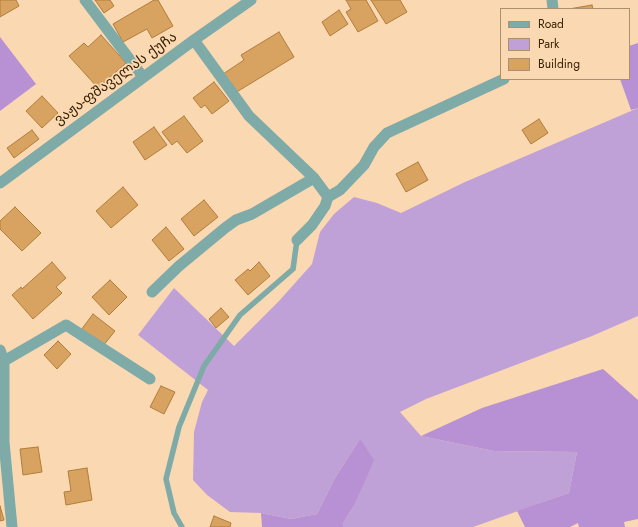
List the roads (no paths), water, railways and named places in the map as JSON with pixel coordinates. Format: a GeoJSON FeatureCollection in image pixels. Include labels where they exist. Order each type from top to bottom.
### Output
{"type":"FeatureCollection","features":[{"type":"Feature","properties":{"kind":"street"},"geometry":{"type":"LineString","coordinates":[[85,0],[143,77]]}},
{"type":"Feature","properties":{"kind":"street","name":"ვაჟა-ფშაველას ქუჩა"},"geometry":{"type":"LineString","coordinates":[[0,183],[143,77],[251,0]]}},
{"type":"Feature","properties":{"kind":"street"},"geometry":{"type":"LineString","coordinates":[[194,40],[249,116],[314,178],[328,197]]}},
{"type":"Feature","properties":{"kind":"street"},"geometry":{"type":"LineString","coordinates":[[297,240],[312,225],[325,206],[328,197],[340,190],[364,165],[374,147],[387,133],[502,80]]}},
{"type":"Feature","properties":{"kind":"street"},"geometry":{"type":"LineString","coordinates":[[152,292],[179,266],[236,220],[252,214],[314,178]]}},
{"type":"Feature","properties":{"kind":"street"},"geometry":{"type":"LineString","coordinates":[[4,361],[66,326],[150,379]]}},
{"type":"Feature","properties":{"kind":"street"},"geometry":{"type":"LineString","coordinates":[[0,350],[4,361],[4,442],[12,527]]}},
{"type":"Feature","properties":{"kind":"lane"},"geometry":{"type":"LineString","coordinates":[[182,527],[174,513],[166,479],[182,420],[204,366],[240,315],[293,269],[297,240]]}}]}
